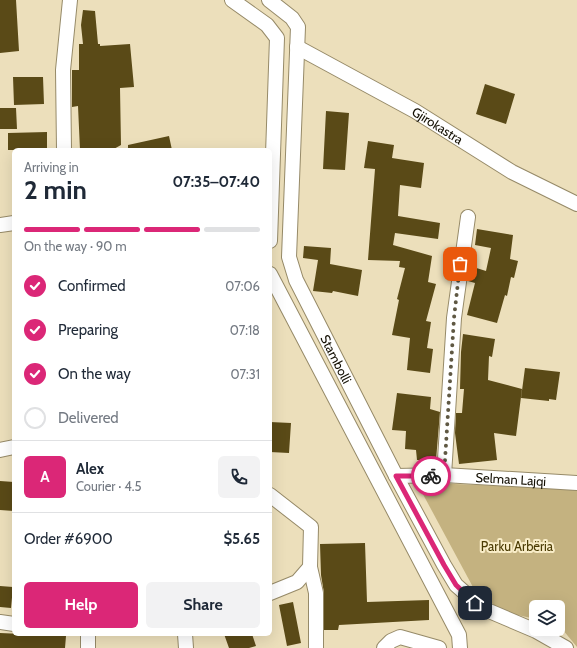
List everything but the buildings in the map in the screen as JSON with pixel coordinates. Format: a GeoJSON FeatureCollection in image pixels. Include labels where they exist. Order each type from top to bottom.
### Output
{"type":"FeatureCollection","features":[{"type":"Feature","properties":{"kind":"street"},"geometry":{"type":"LineString","coordinates":[[64,148],[63,70],[70,0]]}},
{"type":"Feature","properties":{"kind":"street"},"geometry":{"type":"LineString","coordinates":[[232,0],[267,25],[277,38],[272,183]]}},
{"type":"Feature","properties":{"kind":"street","name":"Stambolli"},"geometry":{"type":"LineString","coordinates":[[269,0],[296,23],[298,33],[290,264],[396,476],[456,585],[482,608],[536,631],[566,648]]}},
{"type":"Feature","properties":{"kind":"street","name":"Gjirokastra"},"geometry":{"type":"LineString","coordinates":[[297,47],[415,112],[512,172],[577,204]]}},
{"type":"Feature","properties":{"kind":"street"},"geometry":{"type":"LineString","coordinates":[[444,476],[454,318],[468,217]]}},
{"type":"Feature","properties":{"kind":"street"},"geometry":{"type":"LineString","coordinates":[[0,225],[12,223]]}},
{"type":"Feature","properties":{"kind":"street"},"geometry":{"type":"LineString","coordinates":[[272,278],[459,635],[460,648]]}},
{"type":"Feature","properties":{"kind":"street"},"geometry":{"type":"LineString","coordinates":[[0,450],[12,447]]}},
{"type":"Feature","properties":{"kind":"street","name":"Selman Lajqi"},"geometry":{"type":"LineString","coordinates":[[396,476],[444,476],[577,482]]}},
{"type":"Feature","properties":{"kind":"street"},"geometry":{"type":"LineString","coordinates":[[272,498],[311,527],[310,567],[316,592],[316,648]]}},
{"type":"Feature","properties":{"kind":"street"},"geometry":{"type":"LineString","coordinates":[[272,592],[297,582],[310,567]]}},
{"type":"Feature","properties":{"kind":"street"},"geometry":{"type":"LineString","coordinates":[[0,622],[12,624]]}},
{"type":"Feature","properties":{"kind":"street"},"geometry":{"type":"LineString","coordinates":[[88,636],[88,648]]}},
{"type":"Feature","properties":{"kind":"street"},"geometry":{"type":"LineString","coordinates":[[185,636],[186,648]]}},
{"type":"Feature","properties":{"kind":"street"},"geometry":{"type":"LineString","coordinates":[[384,648],[391,641],[400,637],[439,648]]}},
{"type":"Feature","properties":{"kind":"green space","name":"Parku Arbëria"},"geometry":{"type":"Polygon","coordinates":[[[430,483],[577,489],[577,647],[565,632],[565,600],[529,600],[529,618],[503,612],[474,589],[418,485],[430,483]]]}},
{"type":"Feature","properties":{"kind":"way so far"},"geometry":{"type":"LineString","coordinates":[[431,476],[444,476],[454,318],[460,264]]}},
{"type":"Feature","properties":{"kind":"route"},"geometry":{"type":"LineString","coordinates":[[431,476],[396,476],[456,585],[475,603]]}}]}
